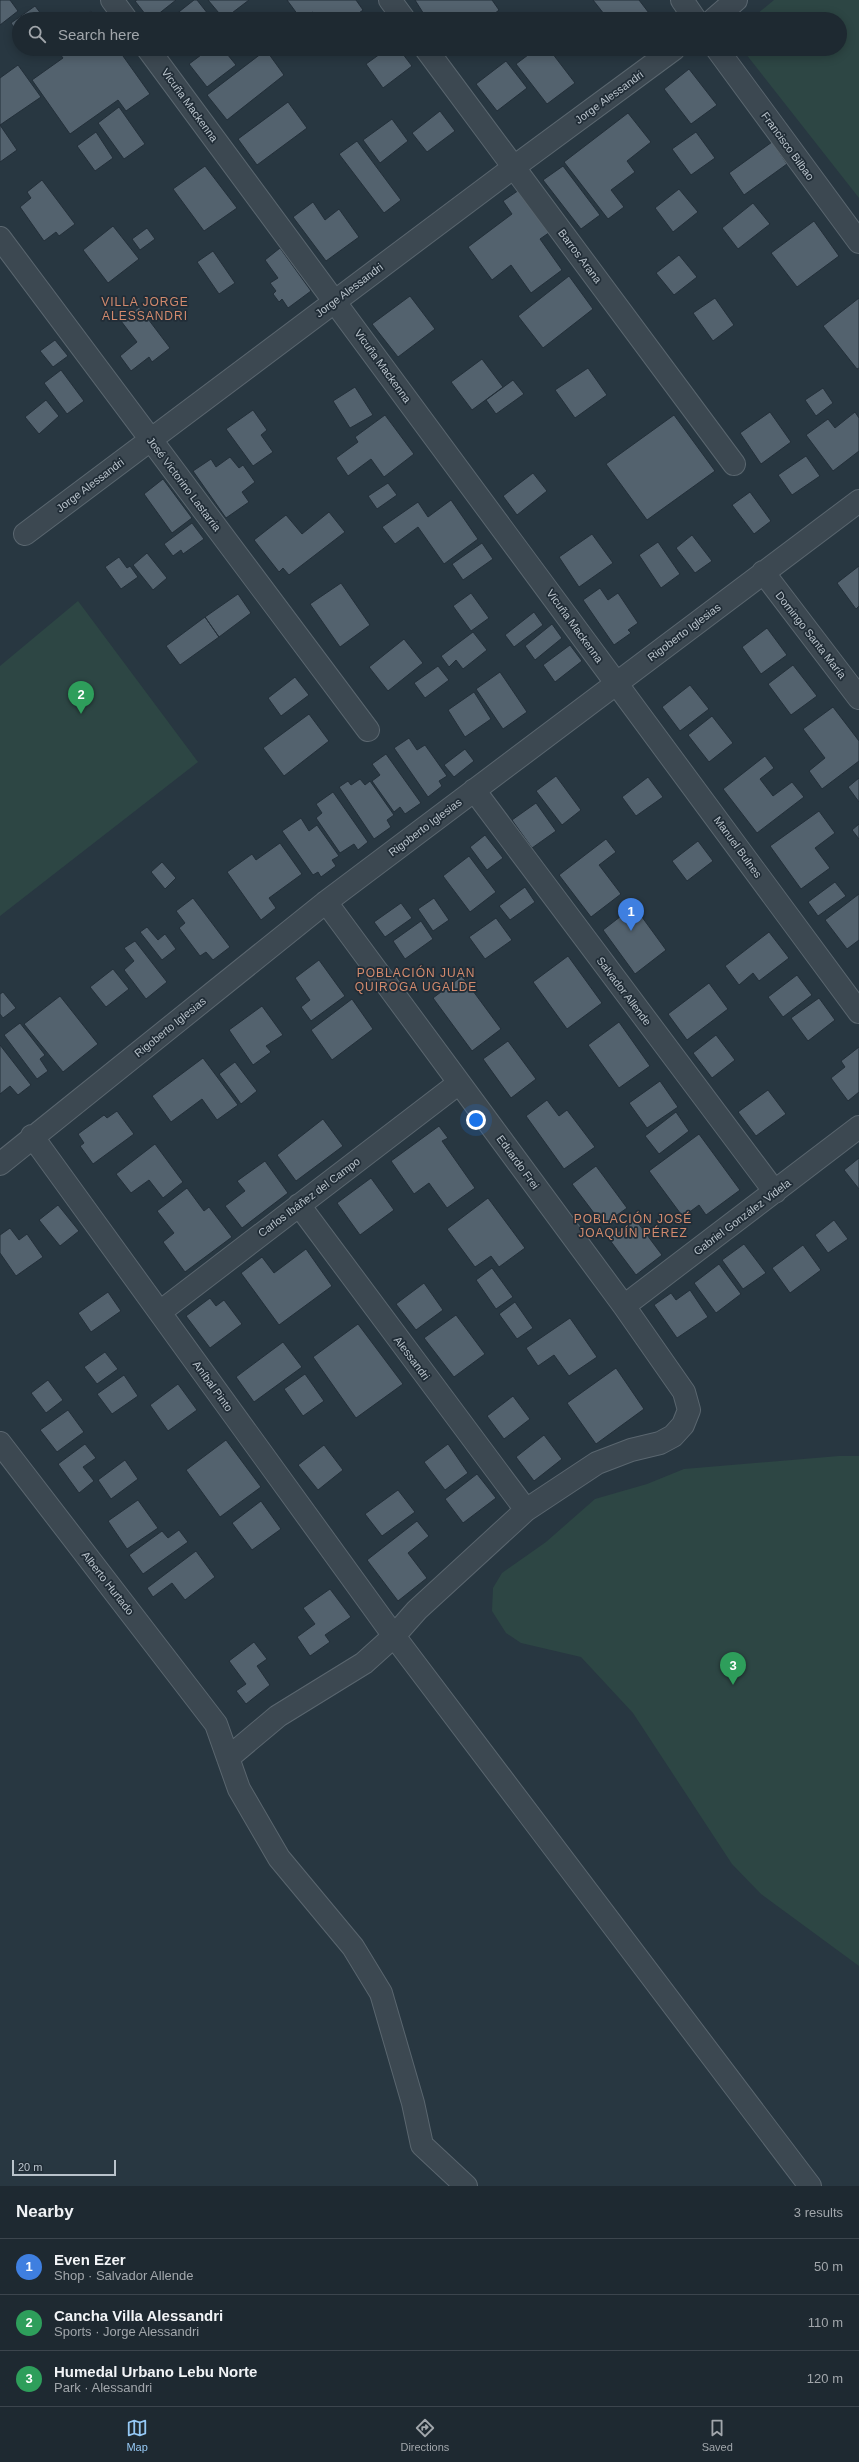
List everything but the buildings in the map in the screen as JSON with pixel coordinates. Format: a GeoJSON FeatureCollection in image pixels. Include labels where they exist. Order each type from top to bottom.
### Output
{"type":"FeatureCollection","features":[{"type":"Feature","properties":{"kind":"street"},"geometry":{"type":"LineString","coordinates":[[112,0],[121,12]]}},
{"type":"Feature","properties":{"kind":"street"},"geometry":{"type":"LineString","coordinates":[[390,0],[399,12]]}},
{"type":"Feature","properties":{"kind":"street"},"geometry":{"type":"LineString","coordinates":[[682,0],[691,12]]}},
{"type":"Feature","properties":{"kind":"street"},"geometry":{"type":"LineString","coordinates":[[722,12],[736,0]]}},
{"type":"Feature","properties":{"kind":"street","name":"Vicuña Mackenna"},"geometry":{"type":"LineString","coordinates":[[153,56],[616,683]]}},
{"type":"Feature","properties":{"kind":"street","name":"Barros Arana"},"geometry":{"type":"LineString","coordinates":[[431,56],[734,464]]}},
{"type":"Feature","properties":{"kind":"street","name":"Jorge Alessandri"},"geometry":{"type":"LineString","coordinates":[[25,534],[665,56]]}},
{"type":"Feature","properties":{"kind":"street","name":"Francisco Bilbao"},"geometry":{"type":"LineString","coordinates":[[723,56],[859,242]]}},
{"type":"Feature","properties":{"kind":"street","name":"José Victorino Lastarria"},"geometry":{"type":"LineString","coordinates":[[0,238],[368,730]]}},
{"type":"Feature","properties":{"kind":"street","name":"Rigoberto Iglesias"},"geometry":{"type":"LineString","coordinates":[[0,1164],[32,1136],[326,902],[762,572],[859,501]]}},
{"type":"Feature","properties":{"kind":"street","name":"Domingo Santa María"},"geometry":{"type":"LineString","coordinates":[[762,572],[859,698]]}},
{"type":"Feature","properties":{"kind":"street","name":"Manuel Bulnes"},"geometry":{"type":"LineString","coordinates":[[616,683],[859,1012]]}},
{"type":"Feature","properties":{"kind":"street","name":"Salvador Allende"},"geometry":{"type":"LineString","coordinates":[[474,790],[775,1192]]}},
{"type":"Feature","properties":{"kind":"street","name":"Eduardo Frei"},"geometry":{"type":"LineString","coordinates":[[228,1758],[278,1716],[364,1663],[394,1636],[418,1610],[526,1510],[596,1463],[631,1450],[660,1443],[673,1436],[684,1425],[689,1410],[688,1401],[679,1385],[624,1306],[326,902]]}},
{"type":"Feature","properties":{"kind":"street","name":"Carlos Ibáñez del Campo"},"geometry":{"type":"LineString","coordinates":[[160,1312],[459,1083]]}},
{"type":"Feature","properties":{"kind":"street","name":"Gabriel González Videla"},"geometry":{"type":"LineString","coordinates":[[624,1306],[859,1127]]}},
{"type":"Feature","properties":{"kind":"street","name":"Aníbal Pinto"},"geometry":{"type":"LineString","coordinates":[[32,1136],[394,1636],[810,2186]]}},
{"type":"Feature","properties":{"kind":"street","name":"Alessandri"},"geometry":{"type":"LineString","coordinates":[[299,1205],[526,1510]]}},
{"type":"Feature","properties":{"kind":"street","name":"Alberto Hurtado"},"geometry":{"type":"LineString","coordinates":[[0,1443],[216,1724],[239,1789],[279,1858],[353,1947],[381,1993],[413,2103],[422,2145],[466,2186]]}},
{"type":"Feature","properties":{"kind":"green space"},"geometry":{"type":"Polygon","coordinates":[[[774,0],[859,0],[859,198],[747,56],[847,56],[847,12],[759,12],[774,0]]]}},
{"type":"Feature","properties":{"kind":"green space"},"geometry":{"type":"Polygon","coordinates":[[[78,601],[198,762],[0,916],[0,666],[78,601]]]}},
{"type":"Feature","properties":{"kind":"green space"},"geometry":{"type":"Polygon","coordinates":[[[839,1456],[859,1456],[859,1966],[761,1894],[732,1864],[633,1713],[581,1657],[521,1643],[506,1633],[492,1611],[493,1588],[502,1573],[546,1542],[595,1499],[647,1484],[684,1469],[839,1456]]]}},
{"type":"Feature","properties":{"kind":"place","name":"Cancha Villa Alessandri"},"geometry":{"type":"Point","coordinates":[81,714]}},
{"type":"Feature","properties":{"kind":"place","name":"Even Ezer"},"geometry":{"type":"Point","coordinates":[631,931]}},
{"type":"Feature","properties":{"kind":"place","name":"Humedal Urbano Lebu Norte"},"geometry":{"type":"Point","coordinates":[733,1685]}},
{"type":"Feature","properties":{"kind":"district","name":"VILLA JORGE ALESSANDRI"},"geometry":{"type":"Point","coordinates":[145,309]}},
{"type":"Feature","properties":{"kind":"district","name":"POBLACIÓN JUAN QUIROGA UGALDE"},"geometry":{"type":"Point","coordinates":[416,980]}},
{"type":"Feature","properties":{"kind":"district","name":"POBLACIÓN JOSÉ JOAQUÍN PÉREZ"},"geometry":{"type":"Point","coordinates":[633,1226]}}]}
